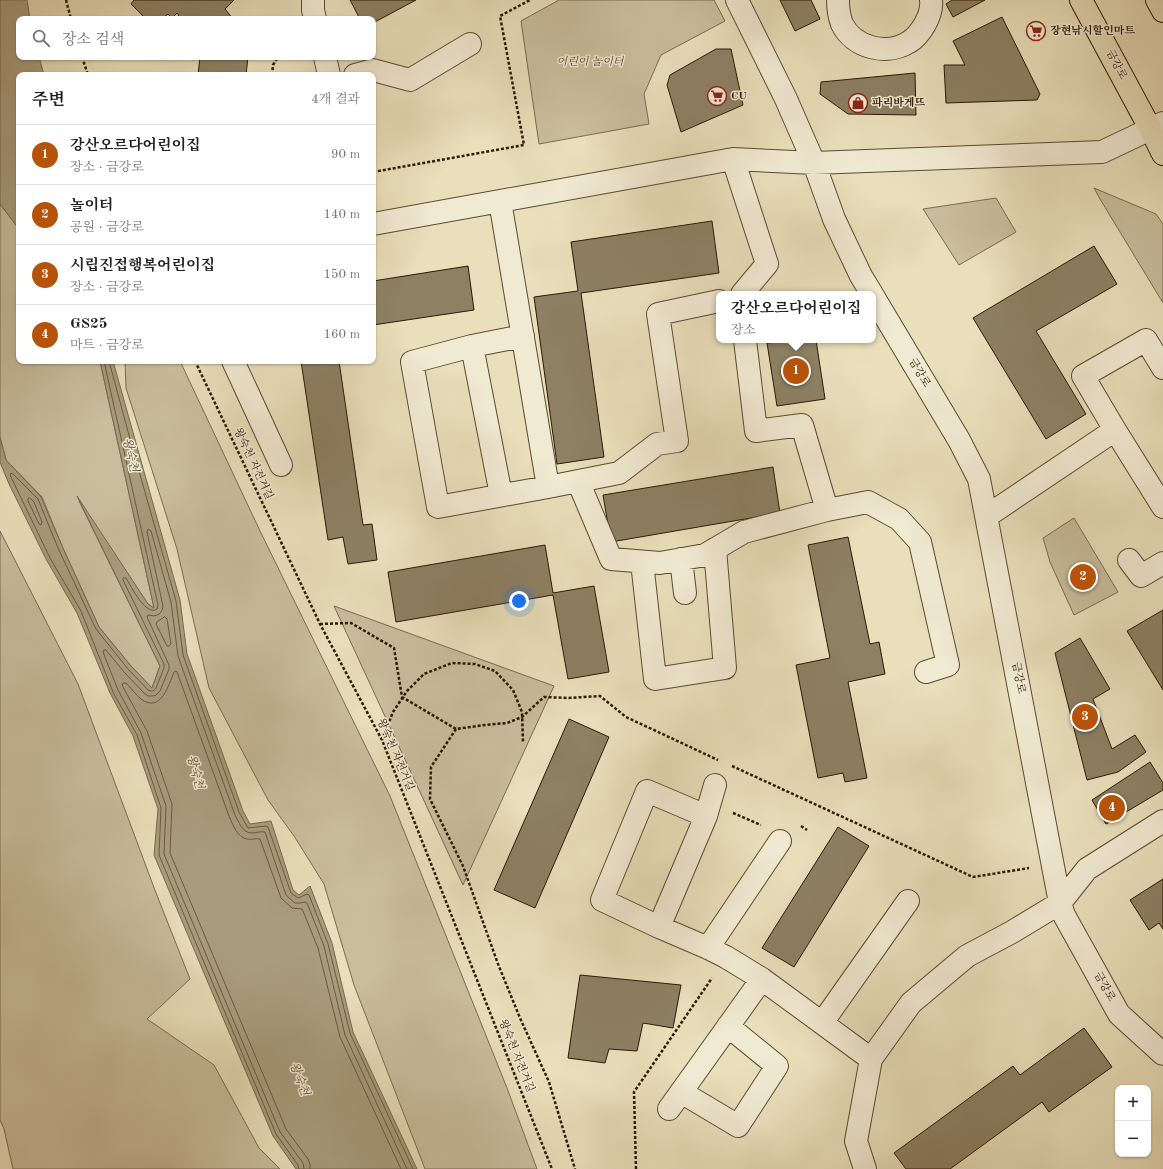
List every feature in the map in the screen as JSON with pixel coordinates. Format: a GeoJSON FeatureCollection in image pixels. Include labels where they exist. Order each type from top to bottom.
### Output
{"type":"FeatureCollection","features":[{"type":"Feature","properties":{"kind":"main road","name":"금강로"},"geometry":{"type":"LineString","coordinates":[[1081,0],[1157,126],[1163,154]]}},
{"type":"Feature","properties":{"kind":"main road"},"geometry":{"type":"LineString","coordinates":[[1157,0],[1163,11]]}},
{"type":"Feature","properties":{"kind":"street"},"geometry":{"type":"LineString","coordinates":[[313,0],[313,10],[315,16]]}},
{"type":"Feature","properties":{"kind":"street","name":"금강로"},"geometry":{"type":"LineString","coordinates":[[737,0],[786,99],[814,163],[834,219],[870,291]]}},
{"type":"Feature","properties":{"kind":"street"},"geometry":{"type":"LineString","coordinates":[[838,0],[838,10],[842,25],[852,36],[864,45],[879,49],[894,48],[909,42],[920,32],[928,18],[931,0]]}},
{"type":"Feature","properties":{"kind":"street"},"geometry":{"type":"LineString","coordinates":[[366,72],[373,70],[410,80],[470,44]]}},
{"type":"Feature","properties":{"kind":"street"},"geometry":{"type":"LineString","coordinates":[[326,60],[328,72]]}},
{"type":"Feature","properties":{"kind":"street"},"geometry":{"type":"LineString","coordinates":[[376,223],[733,159],[814,163],[1102,152],[1157,126]]}},
{"type":"Feature","properties":{"kind":"street"},"geometry":{"type":"LineString","coordinates":[[733,159],[767,264],[744,291]]}},
{"type":"Feature","properties":{"kind":"street"},"geometry":{"type":"LineString","coordinates":[[500,201],[548,487]]}},
{"type":"Feature","properties":{"kind":"street"},"geometry":{"type":"LineString","coordinates":[[522,336],[472,346],[412,362],[438,507],[619,473],[657,444],[677,441],[658,314],[716,302]]}},
{"type":"Feature","properties":{"kind":"street","name":"금강로"},"geometry":{"type":"LineString","coordinates":[[876,302],[959,440],[979,479],[1054,864],[1060,903],[1064,915],[1119,1014],[1163,1054]]}},
{"type":"Feature","properties":{"kind":"street"},"geometry":{"type":"LineString","coordinates":[[1163,368],[1146,340],[1083,376],[1114,430],[1163,507]]}},
{"type":"Feature","properties":{"kind":"street"},"geometry":{"type":"LineString","coordinates":[[745,343],[756,431],[802,425],[827,510]]}},
{"type":"Feature","properties":{"kind":"street"},"geometry":{"type":"LineString","coordinates":[[472,346],[501,495]]}},
{"type":"Feature","properties":{"kind":"street"},"geometry":{"type":"LineString","coordinates":[[234,364],[281,465]]}},
{"type":"Feature","properties":{"kind":"street"},"geometry":{"type":"LineString","coordinates":[[987,516],[1114,430]]}},
{"type":"Feature","properties":{"kind":"street"},"geometry":{"type":"LineString","coordinates":[[578,481],[611,559],[660,563],[706,555],[744,532],[827,510],[868,502],[899,518],[920,542],[948,665],[926,672]]}},
{"type":"Feature","properties":{"kind":"street"},"geometry":{"type":"LineString","coordinates":[[642,562],[655,679],[726,668],[715,549]]}},
{"type":"Feature","properties":{"kind":"street"},"geometry":{"type":"LineString","coordinates":[[682,559],[685,593]]}},
{"type":"Feature","properties":{"kind":"street"},"geometry":{"type":"LineString","coordinates":[[1129,560],[1141,576],[1163,563]]}},
{"type":"Feature","properties":{"kind":"street"},"geometry":{"type":"LineString","coordinates":[[659,927],[706,816],[715,785]]}},
{"type":"Feature","properties":{"kind":"street"},"geometry":{"type":"LineString","coordinates":[[706,816],[648,791],[602,900],[717,952],[762,979],[871,1059]]}},
{"type":"Feature","properties":{"kind":"street"},"geometry":{"type":"LineString","coordinates":[[865,1169],[856,1141],[871,1059],[911,1003],[968,956],[1060,903],[1087,869],[1163,821]]}},
{"type":"Feature","properties":{"kind":"street"},"geometry":{"type":"LineString","coordinates":[[717,952],[772,834]]}},
{"type":"Feature","properties":{"kind":"street"},"geometry":{"type":"LineString","coordinates":[[822,1023],[908,901]]}},
{"type":"Feature","properties":{"kind":"street"},"geometry":{"type":"LineString","coordinates":[[728,1026],[777,1066],[738,1126],[675,1100],[728,1026],[762,979]]}},
{"type":"Feature","properties":{"kind":"path"},"geometry":{"type":"LineString","coordinates":[[66,0],[70,16]]}},
{"type":"Feature","properties":{"kind":"path"},"geometry":{"type":"LineString","coordinates":[[376,171],[524,145],[500,16],[530,0]]}},
{"type":"Feature","properties":{"kind":"path"},"geometry":{"type":"LineString","coordinates":[[83,60],[87,72]]}},
{"type":"Feature","properties":{"kind":"path"},"geometry":{"type":"LineString","coordinates":[[272,72],[273,65],[276,60]]}},
{"type":"Feature","properties":{"kind":"path","name":"왕숙천 자전거길"},"geometry":{"type":"LineString","coordinates":[[196,364],[320,624],[382,740],[552,1169]]}},
{"type":"Feature","properties":{"kind":"path"},"geometry":{"type":"LineString","coordinates":[[320,624],[351,623],[394,648],[402,697]]}},
{"type":"Feature","properties":{"kind":"path"},"geometry":{"type":"LineString","coordinates":[[382,740],[393,712],[407,691],[424,674],[452,663],[475,664],[495,671],[513,690],[522,712],[523,742]]}},
{"type":"Feature","properties":{"kind":"path"},"geometry":{"type":"LineString","coordinates":[[402,697],[456,729],[507,723],[522,717],[544,697],[568,698],[600,696],[626,717],[720,760]]}},
{"type":"Feature","properties":{"kind":"path"},"geometry":{"type":"LineString","coordinates":[[456,729],[431,767],[430,799],[463,866],[498,964],[520,1018],[549,1082],[576,1169]]}},
{"type":"Feature","properties":{"kind":"path"},"geometry":{"type":"LineString","coordinates":[[727,764],[973,877],[1054,864]]}},
{"type":"Feature","properties":{"kind":"path"},"geometry":{"type":"LineString","coordinates":[[706,816],[734,812],[772,834]]}},
{"type":"Feature","properties":{"kind":"path"},"geometry":{"type":"LineString","coordinates":[[801,826],[807,830]]}},
{"type":"Feature","properties":{"kind":"path"},"geometry":{"type":"LineString","coordinates":[[636,1169],[634,1092],[717,952]]}},
{"type":"Feature","properties":{"kind":"green space","name":"어린이 놀이터"},"geometry":{"type":"Polygon","coordinates":[[[559,0],[714,0],[725,21],[661,55],[644,94],[649,124],[539,144],[521,21],[559,0]]]}},
{"type":"Feature","properties":{"kind":"green space"},"geometry":{"type":"Polygon","coordinates":[[[1094,188],[1156,214],[1163,224],[1163,303],[1100,199],[1094,188]]]}},
{"type":"Feature","properties":{"kind":"green space"},"geometry":{"type":"Polygon","coordinates":[[[996,198],[1016,232],[959,265],[923,209],[996,198]]]}},
{"type":"Feature","properties":{"kind":"green space"},"geometry":{"type":"Polygon","coordinates":[[[0,204],[16,225],[16,364],[101,364],[154,608],[148,604],[79,501],[160,666],[152,688],[131,666],[99,627],[62,546],[42,497],[6,460],[0,437],[0,204]]]}},
{"type":"Feature","properties":{"kind":"green space"},"geometry":{"type":"Polygon","coordinates":[[[125,364],[181,364],[261,533],[390,796],[507,1088],[537,1169],[425,1169],[354,985],[324,884],[294,836],[268,800],[209,688],[177,549],[126,388],[125,364]]]}},
{"type":"Feature","properties":{"kind":"green space"},"geometry":{"type":"Polygon","coordinates":[[[1074,518],[1118,592],[1074,615],[1050,562],[1043,538],[1074,518]]]}},
{"type":"Feature","properties":{"kind":"green space"},"geometry":{"type":"Polygon","coordinates":[[[0,531],[78,684],[156,893],[190,979],[147,1019],[214,1065],[259,1148],[280,1169],[13,1169],[4,1129],[0,1120],[0,531]]]}},
{"type":"Feature","properties":{"kind":"green space"},"geometry":{"type":"Polygon","coordinates":[[[334,606],[554,686],[463,885],[334,606]]]}},
{"type":"Feature","properties":{"kind":"water"},"geometry":{"type":"Polygon","coordinates":[[[0,0],[27,0],[30,16],[16,16],[16,60],[40,60],[43,72],[16,72],[16,225],[0,204],[0,0]]]}},
{"type":"Feature","properties":{"kind":"water","name":"왕숙천"},"geometry":{"type":"Polygon","coordinates":[[[101,364],[114,364],[180,600],[187,654],[243,811],[250,824],[271,821],[293,890],[299,895],[310,886],[332,943],[353,1032],[417,1169],[296,1169],[273,1136],[154,855],[158,809],[133,736],[110,693],[77,613],[46,559],[9,484],[0,462],[0,437],[6,460],[41,497],[99,627],[131,666],[152,688],[160,666],[77,496],[148,604],[154,608],[101,364]]]}},
{"type":"Feature","properties":{"kind":"building"},"geometry":{"type":"Polygon","coordinates":[[[134,0],[234,0],[225,9],[231,16],[179,16],[177,13],[174,16],[170,16],[168,14],[166,16],[143,16],[131,4],[134,0]]]}},
{"type":"Feature","properties":{"kind":"building"},"geometry":{"type":"Polygon","coordinates":[[[350,0],[416,0],[376,21],[376,16],[358,16],[350,0]]]}},
{"type":"Feature","properties":{"kind":"building"},"geometry":{"type":"Polygon","coordinates":[[[780,0],[811,0],[820,19],[795,31],[780,0]]]}},
{"type":"Feature","properties":{"kind":"building"},"geometry":{"type":"Polygon","coordinates":[[[952,0],[985,0],[953,17],[946,4],[952,0]]]}},
{"type":"Feature","properties":{"kind":"building"},"geometry":{"type":"Polygon","coordinates":[[[1002,17],[1040,94],[1037,100],[946,103],[944,65],[965,65],[953,41],[1002,17]]]}},
{"type":"Feature","properties":{"kind":"building"},"geometry":{"type":"Polygon","coordinates":[[[716,49],[731,49],[743,105],[681,132],[667,85],[670,75],[716,49]]]}},
{"type":"Feature","properties":{"kind":"building"},"geometry":{"type":"Polygon","coordinates":[[[200,60],[248,60],[246,72],[198,72],[200,60]]]}},
{"type":"Feature","properties":{"kind":"building"},"geometry":{"type":"Polygon","coordinates":[[[915,73],[916,115],[848,114],[820,94],[821,82],[915,73]]]}},
{"type":"Feature","properties":{"kind":"building"},"geometry":{"type":"Polygon","coordinates":[[[712,221],[719,273],[581,293],[604,457],[557,464],[534,297],[578,291],[571,242],[712,221]]]}},
{"type":"Feature","properties":{"kind":"building"},"geometry":{"type":"Polygon","coordinates":[[[1094,246],[1117,284],[1036,331],[1086,414],[1046,439],[973,318],[1094,246]]]}},
{"type":"Feature","properties":{"kind":"building"},"geometry":{"type":"Polygon","coordinates":[[[468,266],[474,310],[376,325],[376,281],[468,266]]]}},
{"type":"Feature","properties":{"kind":"building"},"geometry":{"type":"Polygon","coordinates":[[[767,343],[816,343],[825,399],[777,406],[767,343]]]}},
{"type":"Feature","properties":{"kind":"building"},"geometry":{"type":"Polygon","coordinates":[[[301,364],[339,364],[363,525],[372,524],[377,560],[348,564],[343,537],[328,540],[301,364]]]}},
{"type":"Feature","properties":{"kind":"building"},"geometry":{"type":"Polygon","coordinates":[[[773,467],[780,513],[611,542],[603,495],[773,467]]]}},
{"type":"Feature","properties":{"kind":"building"},"geometry":{"type":"Polygon","coordinates":[[[848,537],[870,644],[879,642],[885,674],[848,682],[867,778],[845,782],[843,773],[818,778],[796,665],[830,658],[808,545],[848,537]]]}},
{"type":"Feature","properties":{"kind":"building"},"geometry":{"type":"Polygon","coordinates":[[[545,545],[553,593],[594,586],[609,672],[568,679],[553,595],[396,622],[388,572],[545,545]]]}},
{"type":"Feature","properties":{"kind":"building"},"geometry":{"type":"Polygon","coordinates":[[[1163,610],[1163,690],[1127,631],[1163,610]]]}},
{"type":"Feature","properties":{"kind":"building"},"geometry":{"type":"Polygon","coordinates":[[[1080,638],[1110,689],[1093,699],[1112,749],[1135,735],[1146,752],[1118,772],[1087,780],[1055,653],[1080,638]]]}},
{"type":"Feature","properties":{"kind":"building"},"geometry":{"type":"Polygon","coordinates":[[[569,719],[609,737],[535,908],[494,890],[569,719]]]}},
{"type":"Feature","properties":{"kind":"building"},"geometry":{"type":"Polygon","coordinates":[[[1150,762],[1163,783],[1163,790],[1106,824],[1092,800],[1150,762]]]}},
{"type":"Feature","properties":{"kind":"building"},"geometry":{"type":"Polygon","coordinates":[[[838,827],[869,846],[794,967],[762,948],[838,827]]]}},
{"type":"Feature","properties":{"kind":"building"},"geometry":{"type":"Polygon","coordinates":[[[1163,879],[1163,929],[1159,923],[1149,930],[1130,900],[1163,879]]]}},
{"type":"Feature","properties":{"kind":"building"},"geometry":{"type":"Polygon","coordinates":[[[580,975],[681,985],[673,1028],[643,1023],[637,1051],[609,1049],[605,1063],[568,1058],[580,975]]]}},
{"type":"Feature","properties":{"kind":"building"},"geometry":{"type":"Polygon","coordinates":[[[1084,1028],[1112,1067],[1049,1112],[1042,1102],[950,1169],[906,1169],[894,1153],[1013,1066],[1020,1075],[1084,1028]]]}},
{"type":"Feature","properties":{"kind":"place","name":"장현낚시할인마트"},"geometry":{"type":"Point","coordinates":[1036,31]}},
{"type":"Feature","properties":{"kind":"place","name":"CU"},"geometry":{"type":"Point","coordinates":[717,96]}},
{"type":"Feature","properties":{"kind":"place","name":"파리바게뜨"},"geometry":{"type":"Point","coordinates":[858,103]}},
{"type":"Feature","properties":{"kind":"place","name":"강산오르다어린이집"},"geometry":{"type":"Point","coordinates":[796,371]}},
{"type":"Feature","properties":{"kind":"place","name":"놀이터"},"geometry":{"type":"Point","coordinates":[1083,577]}},
{"type":"Feature","properties":{"kind":"place","name":"시립진접행복어린이집"},"geometry":{"type":"Point","coordinates":[1085,717]}},
{"type":"Feature","properties":{"kind":"place","name":"GS25"},"geometry":{"type":"Point","coordinates":[1112,808]}}]}
